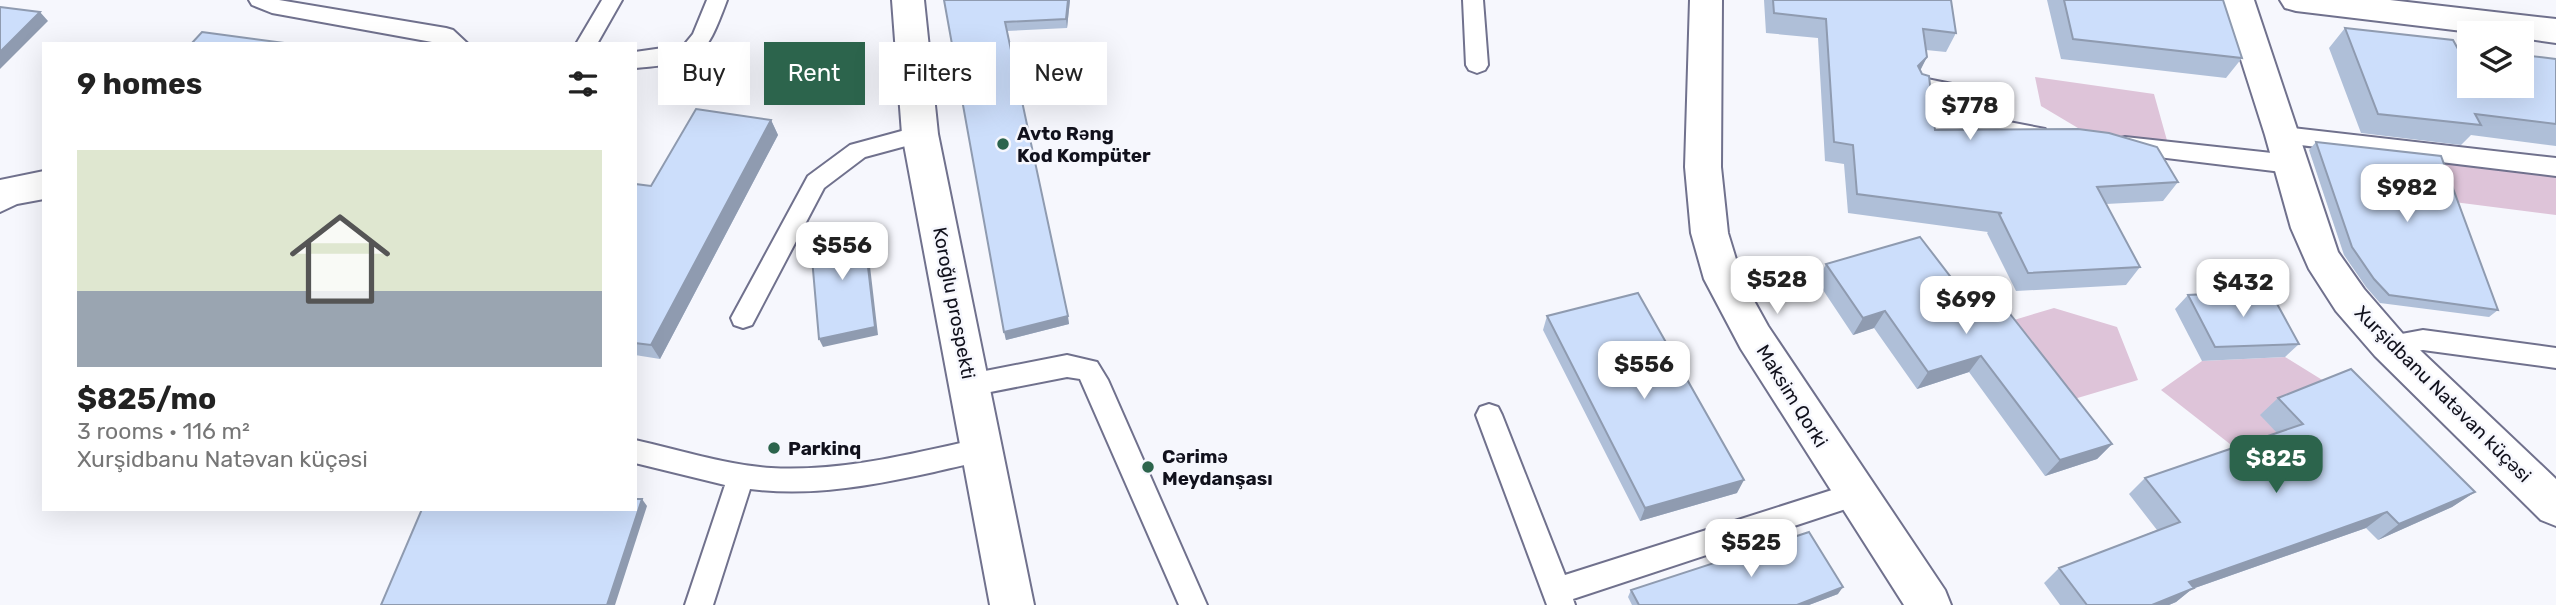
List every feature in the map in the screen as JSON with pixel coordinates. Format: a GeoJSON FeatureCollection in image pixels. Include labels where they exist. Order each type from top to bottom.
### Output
{"type":"FeatureCollection","features":[{"type":"Feature","properties":{"kind":"street","name":"Koroğlu prospekti"},"geometry":{"type":"LineString","coordinates":[[908,0],[920,134],[1012,605]]}},
{"type":"Feature","properties":{"kind":"street","name":"Maksim Qorki"},"geometry":{"type":"LineString","coordinates":[[1706,0],[1704,163],[1707,216],[1717,264],[1740,312],[1854,495],[1926,604]]}},
{"type":"Feature","properties":{"kind":"street","name":"Xurşidbanu Natəvan küçəsi"},"geometry":{"type":"LineString","coordinates":[[2238,0],[2310,228],[2322,258],[2350,300],[2389,345],[2556,508]]}},
{"type":"Feature","properties":{"kind":"street"},"geometry":{"type":"LineString","coordinates":[[2296,0],[2556,31]]}},
{"type":"Feature","properties":{"kind":"street"},"geometry":{"type":"LineString","coordinates":[[0,198],[8,192],[42,185]]}},
{"type":"Feature","properties":{"kind":"lane"},"geometry":{"type":"LineString","coordinates":[[259,0],[272,6],[446,35],[455,42]]}},
{"type":"Feature","properties":{"kind":"lane"},"geometry":{"type":"LineString","coordinates":[[587,42],[612,0]]}},
{"type":"Feature","properties":{"kind":"lane"},"geometry":{"type":"LineString","coordinates":[[637,60],[686,55],[700,46],[717,0]]}},
{"type":"Feature","properties":{"kind":"lane"},"geometry":{"type":"LineString","coordinates":[[1473,0],[1477,65]]}},
{"type":"Feature","properties":{"kind":"lane"},"geometry":{"type":"LineString","coordinates":[[1922,86],[1964,94],[1982,120],[2005,130],[2056,137]]}},
{"type":"Feature","properties":{"kind":"lane"},"geometry":{"type":"LineString","coordinates":[[743,318],[816,182],[858,151],[920,134]]}},
{"type":"Feature","properties":{"kind":"lane"},"geometry":{"type":"LineString","coordinates":[[2107,144],[2287,149],[2556,167]]}},
{"type":"Feature","properties":{"kind":"lane"},"geometry":{"type":"LineString","coordinates":[[2389,345],[2423,340],[2556,358]]}},
{"type":"Feature","properties":{"kind":"lane"},"geometry":{"type":"LineString","coordinates":[[970,385],[1067,366],[1088,370],[1099,388],[1194,605]]}},
{"type":"Feature","properties":{"kind":"lane"},"geometry":{"type":"LineString","coordinates":[[1489,415],[1559,598],[1854,495]]}},
{"type":"Feature","properties":{"kind":"lane"},"geometry":{"type":"LineString","coordinates":[[637,451],[741,477],[800,479],[852,477],[983,449]]}},
{"type":"Feature","properties":{"kind":"lane"},"geometry":{"type":"LineString","coordinates":[[699,605],[741,477]]}},
{"type":"Feature","properties":{"kind":"shaded area"},"geometry":{"type":"Polygon","coordinates":[[[2035,77],[2154,94],[2168,144],[2083,131],[2041,106],[2035,77]]]}},
{"type":"Feature","properties":{"kind":"shaded area"},"geometry":{"type":"Polygon","coordinates":[[[2464,156],[2556,167],[2556,215],[2454,202],[2445,164],[2464,156]]]}},
{"type":"Feature","properties":{"kind":"shaded area"},"geometry":{"type":"Polygon","coordinates":[[[2054,308],[2117,327],[2138,380],[2054,405],[1994,326],[2054,308]]]}},
{"type":"Feature","properties":{"kind":"shaded area"},"geometry":{"type":"Polygon","coordinates":[[[2285,357],[2332,386],[2261,415],[2292,449],[2244,455],[2161,390],[2202,361],[2285,357]]]}},
{"type":"Feature","properties":{"kind":"building"},"geometry":{"type":"Polygon","coordinates":[[[944,0],[1068,0],[1066,19],[1005,22],[1010,45],[1010,105],[1023,105],[1068,316],[1004,332],[963,105],[996,105],[996,42],[952,42],[944,0]]]}},
{"type":"Feature","properties":{"kind":"building"},"geometry":{"type":"Polygon","coordinates":[[[1773,0],[1951,0],[1956,33],[1923,29],[1927,57],[1918,66],[1922,74],[1929,76],[1935,130],[2078,129],[2109,133],[2157,147],[2178,182],[2097,187],[2140,267],[2028,273],[1999,214],[2002,213],[1857,194],[1853,145],[1834,142],[1826,19],[1774,13],[1773,0]]]}},
{"type":"Feature","properties":{"kind":"building"},"geometry":{"type":"Polygon","coordinates":[[[2064,0],[2223,0],[2242,58],[2073,39],[2064,0]]]}},
{"type":"Feature","properties":{"kind":"building"},"geometry":{"type":"Polygon","coordinates":[[[0,7],[40,12],[0,52],[0,7]]]}},
{"type":"Feature","properties":{"kind":"building"},"geometry":{"type":"Polygon","coordinates":[[[2345,28],[2453,40],[2457,47],[2457,98],[2534,98],[2534,56],[2556,59],[2556,124],[2475,114],[2481,125],[2378,114],[2345,28]]]}},
{"type":"Feature","properties":{"kind":"building"},"geometry":{"type":"Polygon","coordinates":[[[202,32],[277,42],[193,42],[202,32]]]}},
{"type":"Feature","properties":{"kind":"building"},"geometry":{"type":"Polygon","coordinates":[[[696,109],[771,120],[651,345],[637,343],[637,184],[651,186],[696,109]]]}},
{"type":"Feature","properties":{"kind":"building"},"geometry":{"type":"Polygon","coordinates":[[[2316,142],[2441,156],[2498,310],[2389,295],[2374,279],[2352,247],[2316,142]]]}},
{"type":"Feature","properties":{"kind":"building"},"geometry":{"type":"Polygon","coordinates":[[[863,224],[875,327],[819,339],[810,235],[863,224]]]}},
{"type":"Feature","properties":{"kind":"building"},"geometry":{"type":"Polygon","coordinates":[[[1920,237],[1960,289],[1985,282],[2112,444],[2060,460],[1981,356],[1928,372],[1885,311],[1863,318],[1826,264],[1920,237]]]}},
{"type":"Feature","properties":{"kind":"building"},"geometry":{"type":"Polygon","coordinates":[[[2270,291],[2299,344],[2215,347],[2188,295],[2270,291]]]}},
{"type":"Feature","properties":{"kind":"building"},"geometry":{"type":"Polygon","coordinates":[[[1638,293],[1744,480],[1645,508],[1547,316],[1638,293]]]}},
{"type":"Feature","properties":{"kind":"building"},"geometry":{"type":"Polygon","coordinates":[[[2351,369],[2475,492],[2399,524],[2387,512],[2189,582],[2194,588],[2152,605],[2087,605],[2059,568],[2180,522],[2145,478],[2303,424],[2278,398],[2351,369]]]}},
{"type":"Feature","properties":{"kind":"building"},"geometry":{"type":"Polygon","coordinates":[[[637,499],[642,499],[607,605],[381,605],[421,511],[637,511],[637,499]]]}},
{"type":"Feature","properties":{"kind":"building"},"geometry":{"type":"Polygon","coordinates":[[[1809,532],[1843,587],[1797,605],[1639,605],[1631,590],[1809,532]]]}},
{"type":"Feature","properties":{"kind":"place","name":"Avto Rəng Kod Kompüter"},"geometry":{"type":"Point","coordinates":[1003,144]}},
{"type":"Feature","properties":{"kind":"place","name":"Parkinq"},"geometry":{"type":"Point","coordinates":[774,448]}},
{"type":"Feature","properties":{"kind":"place","name":"Cərimə Meydanşası"},"geometry":{"type":"Point","coordinates":[1148,467]}}]}
